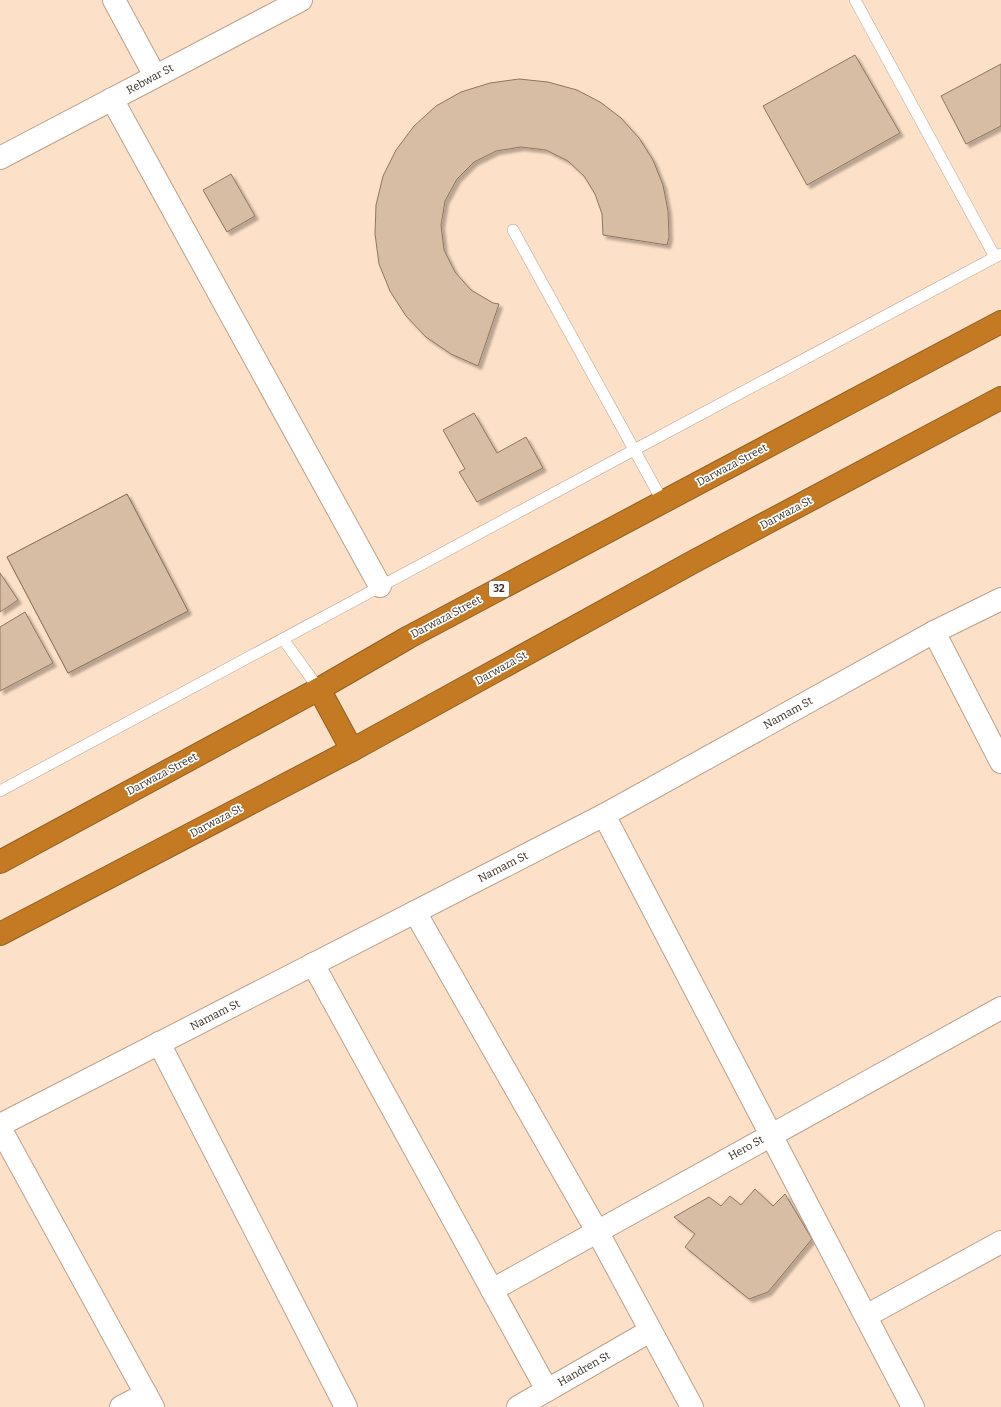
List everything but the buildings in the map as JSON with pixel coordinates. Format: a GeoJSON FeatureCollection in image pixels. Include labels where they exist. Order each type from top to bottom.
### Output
{"type":"FeatureCollection","features":[{"type":"Feature","properties":{"kind":"highway","name":"Darwaza Street"},"geometry":{"type":"LineString","coordinates":[[0,862],[319,689],[409,636],[1001,322]]}},
{"type":"Feature","properties":{"kind":"highway","name":"Darwaza St"},"geometry":{"type":"LineString","coordinates":[[0,934],[352,750],[692,562],[1001,398]]}},
{"type":"Feature","properties":{"kind":"highway"},"geometry":{"type":"LineString","coordinates":[[319,689],[352,750]]}},
{"type":"Feature","properties":{"kind":"street"},"geometry":{"type":"LineString","coordinates":[[114,0],[155,76]]}},
{"type":"Feature","properties":{"kind":"street","name":"Rebwar St"},"geometry":{"type":"LineString","coordinates":[[0,158],[300,0]]}},
{"type":"Feature","properties":{"kind":"street"},"geometry":{"type":"LineString","coordinates":[[112,99],[380,586]]}},
{"type":"Feature","properties":{"kind":"street","name":"Namam St"},"geometry":{"type":"LineString","coordinates":[[0,1127],[159,1043],[604,815],[934,632],[1001,599]]}},
{"type":"Feature","properties":{"kind":"street"},"geometry":{"type":"LineString","coordinates":[[934,632],[1001,762]]}},
{"type":"Feature","properties":{"kind":"street"},"geometry":{"type":"LineString","coordinates":[[604,815],[913,1407]]}},
{"type":"Feature","properties":{"kind":"street"},"geometry":{"type":"LineString","coordinates":[[414,912],[597,1231],[692,1407]]}},
{"type":"Feature","properties":{"kind":"street"},"geometry":{"type":"LineString","coordinates":[[313,964],[547,1390]]}},
{"type":"Feature","properties":{"kind":"street","name":"Hero St"},"geometry":{"type":"LineString","coordinates":[[492,1290],[1001,1008]]}},
{"type":"Feature","properties":{"kind":"street"},"geometry":{"type":"LineString","coordinates":[[159,1043],[346,1407]]}},
{"type":"Feature","properties":{"kind":"street"},"geometry":{"type":"LineString","coordinates":[[0,1127],[150,1401],[121,1407]]}},
{"type":"Feature","properties":{"kind":"street"},"geometry":{"type":"LineString","coordinates":[[866,1316],[1001,1242]]}},
{"type":"Feature","properties":{"kind":"street","name":"Handren St"},"geometry":{"type":"LineString","coordinates":[[518,1407],[650,1331]]}},
{"type":"Feature","properties":{"kind":"lane"},"geometry":{"type":"LineString","coordinates":[[0,791],[998,255],[855,0]]}},
{"type":"Feature","properties":{"kind":"lane"},"geometry":{"type":"LineString","coordinates":[[513,230],[663,502]]}},
{"type":"Feature","properties":{"kind":"lane"},"geometry":{"type":"LineString","coordinates":[[283,639],[319,689]]}}]}
